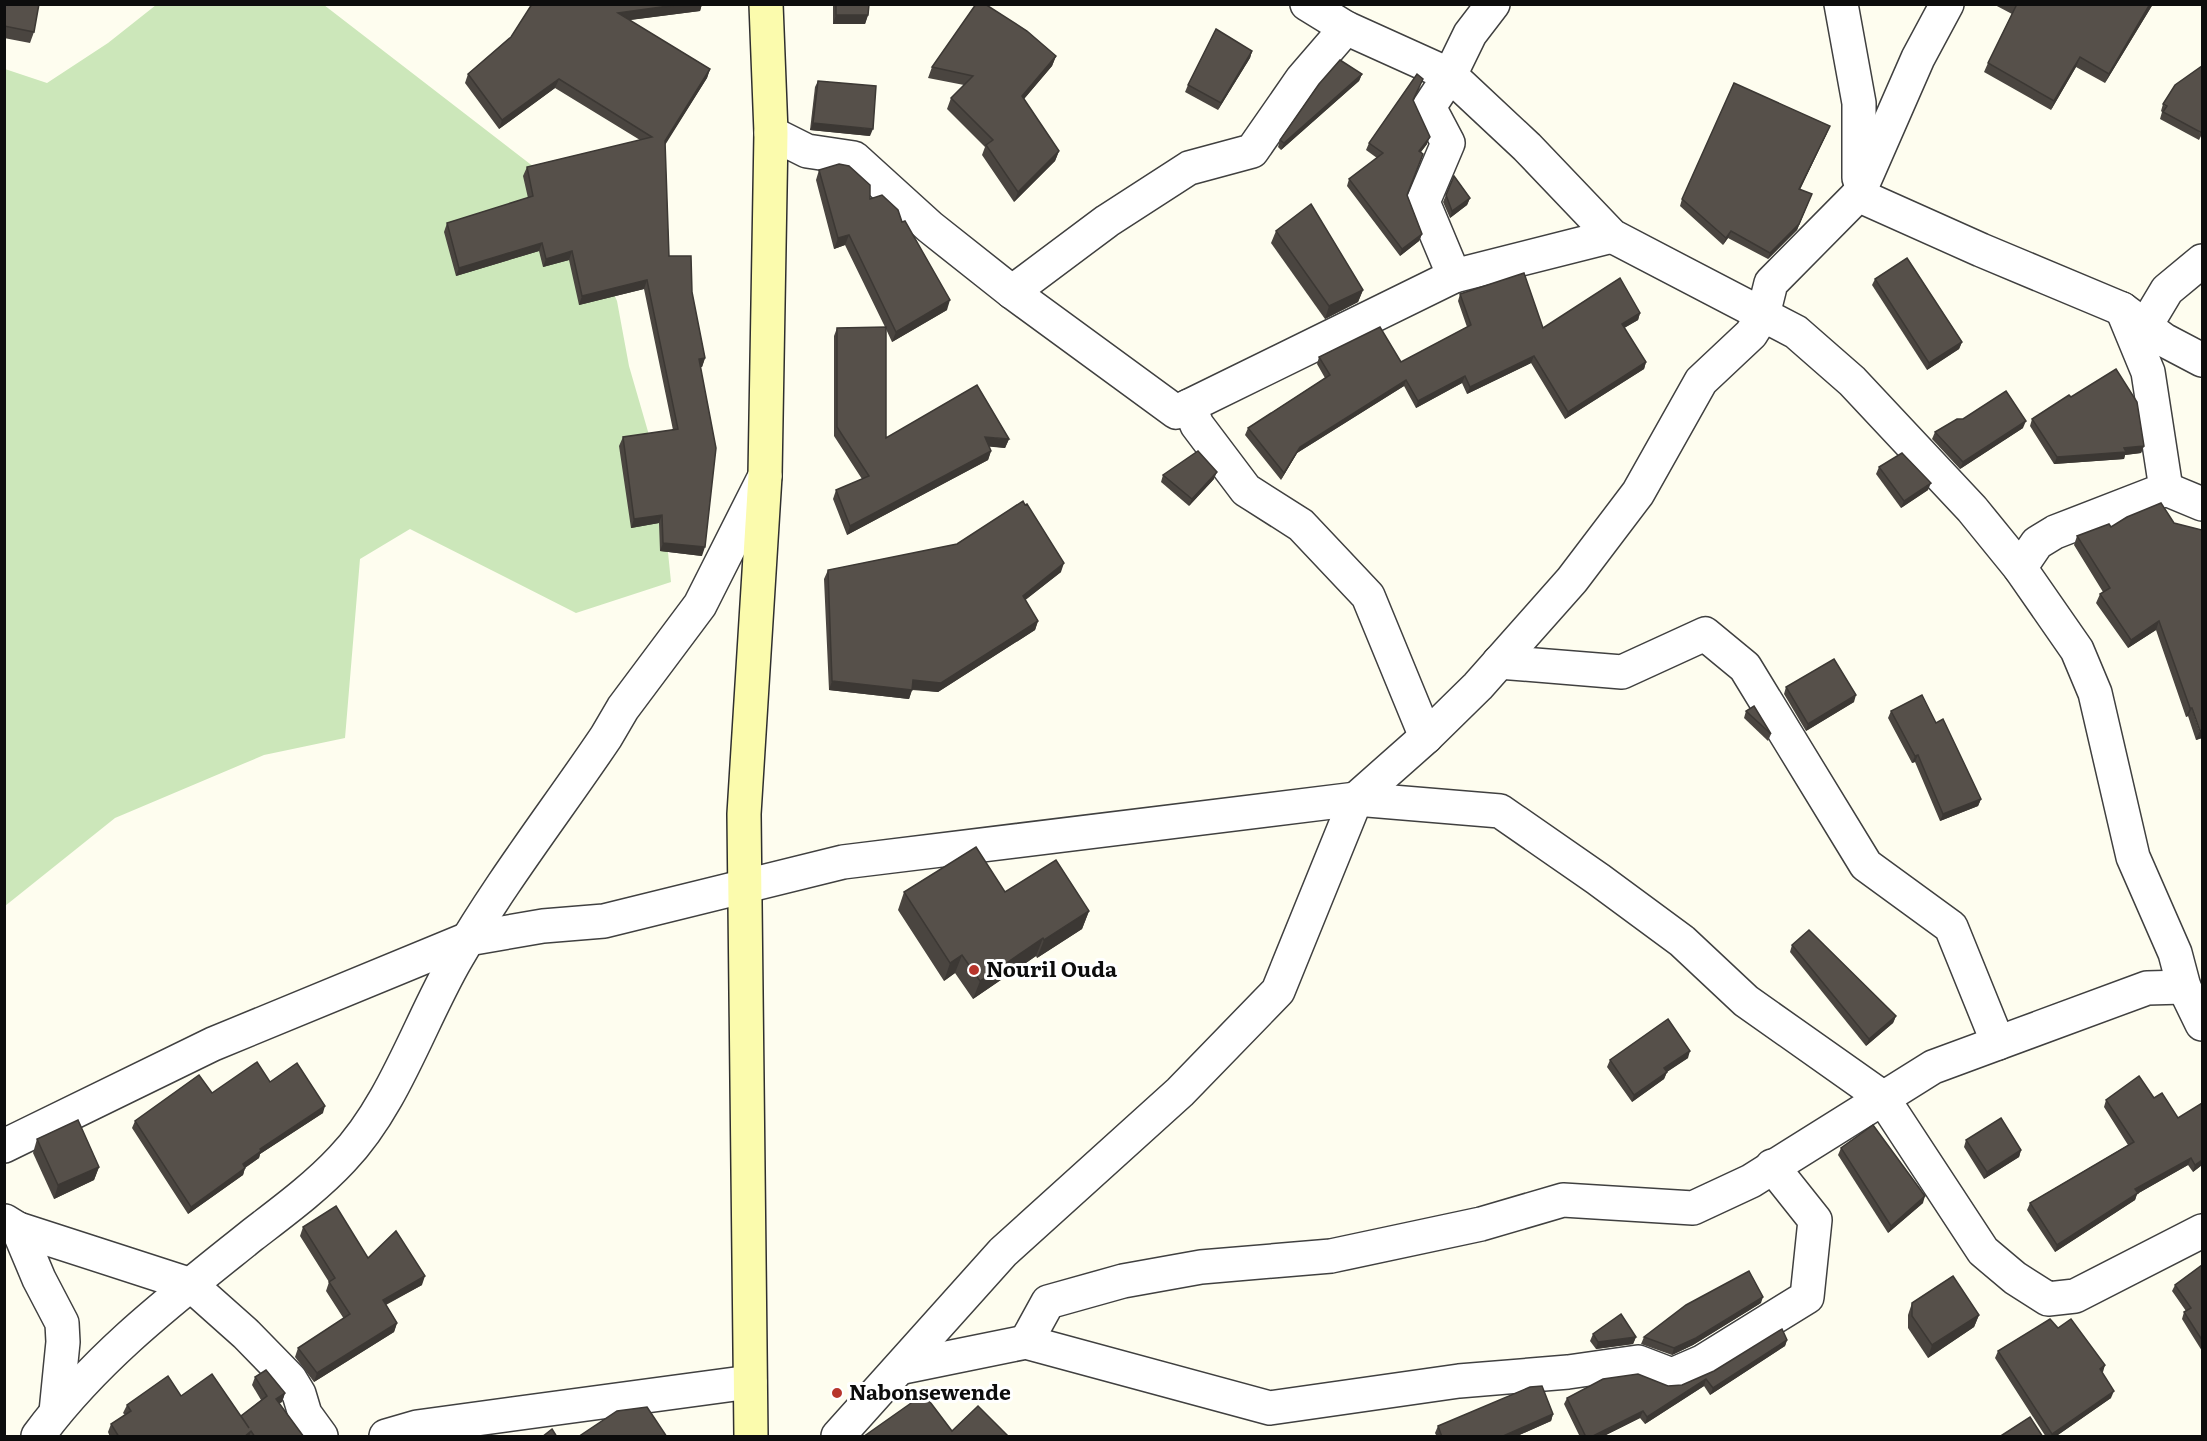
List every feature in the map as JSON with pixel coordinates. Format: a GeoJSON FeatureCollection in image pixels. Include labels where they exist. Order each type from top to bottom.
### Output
{"type":"FeatureCollection","features":[{"type":"Feature","properties":{"kind":"street"},"geometry":{"type":"LineString","coordinates":[[751,1437],[744,814],[765,476],[771,133],[766,4]]}},
{"type":"Feature","properties":{"kind":"street"},"geometry":{"type":"LineString","coordinates":[[1307,4],[1346,27],[1450,75],[1527,147],[1612,236],[1796,332],[1852,381],[1939,471],[2020,568],[2077,650],[2095,693],[2133,857],[2175,953],[2184,987],[2202,1024]]}},
{"type":"Feature","properties":{"kind":"street"},"geometry":{"type":"LineString","coordinates":[[1454,276],[1423,202],[1448,143],[1429,107],[1450,75],[1470,34],[1493,4]]}},
{"type":"Feature","properties":{"kind":"street"},"geometry":{"type":"LineString","coordinates":[[1841,4],[1859,103],[1858,195]]}},
{"type":"Feature","properties":{"kind":"street"},"geometry":{"type":"LineString","coordinates":[[838,1437],[903,1367],[1003,1252],[1179,1092],[1278,992],[1356,799],[1426,737],[1499,662],[1572,580],[1638,493],[1701,381],[1751,334],[1763,315],[1771,283],[1858,195],[1918,58],[1947,4]]}},
{"type":"Feature","properties":{"kind":"street"},"geometry":{"type":"LineString","coordinates":[[1012,292],[1107,221],[1189,168],[1252,151],[1302,79],[1346,27]]}},
{"type":"Feature","properties":{"kind":"street"},"geometry":{"type":"LineString","coordinates":[[771,133],[807,151],[854,158],[930,227],[1012,292],[1176,412],[1454,276],[1612,236]]}},
{"type":"Feature","properties":{"kind":"street"},"geometry":{"type":"LineString","coordinates":[[1858,195],[2134,317],[2164,340],[2202,360]]}},
{"type":"Feature","properties":{"kind":"street"},"geometry":{"type":"LineString","coordinates":[[2134,317],[2202,261]]}},
{"type":"Feature","properties":{"kind":"street"},"geometry":{"type":"LineString","coordinates":[[2134,317],[2148,372],[2166,489]]}},
{"type":"Feature","properties":{"kind":"street"},"geometry":{"type":"LineString","coordinates":[[1189,406],[1197,425],[1246,490],[1301,525],[1368,596],[1426,737]]}},
{"type":"Feature","properties":{"kind":"street"},"geometry":{"type":"LineString","coordinates":[[47,1424],[112,1352],[343,1158],[382,1103],[407,1059],[435,996],[468,939],[606,737],[623,708],[700,604],[765,476]]}},
{"type":"Feature","properties":{"kind":"street"},"geometry":{"type":"LineString","coordinates":[[2020,568],[2037,543],[2055,532],[2166,489],[2202,504]]}},
{"type":"Feature","properties":{"kind":"street"},"geometry":{"type":"LineString","coordinates":[[1499,662],[1622,672],[1705,634],[1745,667],[1866,865],[1952,927],[1998,1043]]}},
{"type":"Feature","properties":{"kind":"street"},"geometry":{"type":"LineString","coordinates":[[4,1146],[213,1044],[468,939],[543,926],[604,921],[843,862],[1356,799],[1500,811],[1682,941],[1746,1001],[1882,1097],[1983,1251],[2015,1278],[2048,1299],[2075,1296],[2202,1231]]}},
{"type":"Feature","properties":{"kind":"street"},"geometry":{"type":"LineString","coordinates":[[1026,1342],[1048,1302],[1123,1281],[1201,1268],[1331,1256],[1481,1224],[1563,1200],[1693,1208],[1751,1180],[1933,1067],[2147,988],[2184,987]]}},
{"type":"Feature","properties":{"kind":"street"},"geometry":{"type":"LineString","coordinates":[[903,1367],[1026,1342],[1270,1408],[1459,1381],[1568,1372],[1638,1362],[1672,1375],[1702,1362],[1807,1296],[1815,1220],[1772,1166]]}},
{"type":"Feature","properties":{"kind":"street"},"geometry":{"type":"LineString","coordinates":[[11,1225],[191,1286],[246,1334],[290,1379],[299,1394],[305,1414],[321,1437]]}},
{"type":"Feature","properties":{"kind":"street"},"geometry":{"type":"LineString","coordinates":[[11,1225],[62,1323],[63,1342],[47,1424]]}},
{"type":"Feature","properties":{"kind":"street"},"geometry":{"type":"LineString","coordinates":[[386,1437],[417,1427],[750,1382]]}},
{"type":"Feature","properties":{"kind":"green space"},"geometry":{"type":"Polygon","coordinates":[[[156,5],[324,5],[534,167],[587,233],[617,301],[629,366],[660,473],[671,582],[576,613],[410,529],[360,559],[345,738],[264,755],[115,818],[5,906],[5,69],[47,83],[108,43],[156,5]]]}},
{"type":"Feature","properties":{"kind":"building"},"geometry":{"type":"Polygon","coordinates":[[[4,4],[39,4],[34,32],[4,26],[4,4]]]}},
{"type":"Feature","properties":{"kind":"building"},"geometry":{"type":"Polygon","coordinates":[[[532,4],[683,4],[618,13],[710,69],[665,141],[669,256],[691,256],[692,292],[705,358],[699,359],[716,448],[705,547],[663,543],[662,515],[634,519],[623,437],[678,429],[647,280],[582,296],[572,251],[546,259],[542,243],[459,268],[447,223],[533,196],[527,167],[652,137],[559,79],[502,120],[468,74],[511,37],[532,4]]]}},
{"type":"Feature","properties":{"kind":"building"},"geometry":{"type":"Polygon","coordinates":[[[836,4],[869,4],[868,15],[836,15],[836,4]]]}},
{"type":"Feature","properties":{"kind":"building"},"geometry":{"type":"Polygon","coordinates":[[[976,4],[985,4],[1027,31],[1056,56],[1022,96],[1059,151],[1018,192],[986,145],[993,140],[951,98],[973,76],[932,67],[976,4]]]}},
{"type":"Feature","properties":{"kind":"building"},"geometry":{"type":"Polygon","coordinates":[[[2017,4],[2150,4],[2109,74],[2080,57],[2054,101],[1988,63],[2017,4]]]}},
{"type":"Feature","properties":{"kind":"building"},"geometry":{"type":"Polygon","coordinates":[[[1216,29],[1252,51],[1221,103],[1188,85],[1216,29]]]}},
{"type":"Feature","properties":{"kind":"building"},"geometry":{"type":"Polygon","coordinates":[[[1340,60],[1362,74],[1284,143],[1280,140],[1319,84],[1340,60]]]}},
{"type":"Feature","properties":{"kind":"building"},"geometry":{"type":"Polygon","coordinates":[[[2202,66],[2202,133],[2163,112],[2167,106],[2163,104],[2175,85],[2202,66]]]}},
{"type":"Feature","properties":{"kind":"building"},"geometry":{"type":"Polygon","coordinates":[[[1417,74],[1423,79],[1413,100],[1430,137],[1419,151],[1423,154],[1407,195],[1422,234],[1402,249],[1349,179],[1383,153],[1369,143],[1417,74]]]}},
{"type":"Feature","properties":{"kind":"building"},"geometry":{"type":"Polygon","coordinates":[[[818,81],[876,86],[873,129],[813,123],[818,81]]]}},
{"type":"Feature","properties":{"kind":"building"},"geometry":{"type":"Polygon","coordinates":[[[1734,83],[1830,126],[1799,189],[1812,194],[1799,224],[1770,253],[1731,231],[1726,238],[1682,199],[1734,83]]]}},
{"type":"Feature","properties":{"kind":"building"},"geometry":{"type":"Polygon","coordinates":[[[839,164],[849,166],[870,185],[870,199],[882,195],[898,210],[902,222],[905,221],[950,300],[896,332],[849,235],[838,238],[819,170],[839,164]]]}},
{"type":"Feature","properties":{"kind":"building"},"geometry":{"type":"Polygon","coordinates":[[[1454,176],[1470,198],[1452,211],[1446,195],[1454,176]]]}},
{"type":"Feature","properties":{"kind":"building"},"geometry":{"type":"Polygon","coordinates":[[[1311,204],[1363,290],[1329,306],[1276,231],[1311,204]]]}},
{"type":"Feature","properties":{"kind":"building"},"geometry":{"type":"Polygon","coordinates":[[[1907,258],[1962,342],[1929,363],[1875,279],[1907,258]]]}},
{"type":"Feature","properties":{"kind":"building"},"geometry":{"type":"Polygon","coordinates":[[[1524,273],[1543,328],[1620,278],[1640,313],[1622,324],[1646,362],[1568,412],[1534,356],[1470,387],[1465,376],[1418,401],[1406,380],[1300,447],[1284,473],[1248,428],[1330,375],[1319,357],[1380,327],[1401,362],[1471,325],[1460,294],[1524,273]]]}},
{"type":"Feature","properties":{"kind":"building"},"geometry":{"type":"Polygon","coordinates":[[[886,327],[886,438],[977,385],[1009,439],[985,437],[991,451],[850,526],[836,490],[869,476],[837,427],[837,328],[886,327]]]}},
{"type":"Feature","properties":{"kind":"building"},"geometry":{"type":"Polygon","coordinates":[[[2116,369],[2137,402],[2144,446],[2124,448],[2126,452],[2057,457],[2032,419],[2116,369]]]}},
{"type":"Feature","properties":{"kind":"building"},"geometry":{"type":"Polygon","coordinates":[[[2006,391],[2026,421],[1963,462],[1935,432],[1957,419],[1963,419],[2006,391]]]}},
{"type":"Feature","properties":{"kind":"building"},"geometry":{"type":"Polygon","coordinates":[[[1198,451],[1217,472],[1192,499],[1163,475],[1198,451]]]}},
{"type":"Feature","properties":{"kind":"building"},"geometry":{"type":"Polygon","coordinates":[[[1902,453],[1931,483],[1904,501],[1879,467],[1902,453]]]}},
{"type":"Feature","properties":{"kind":"building"},"geometry":{"type":"Polygon","coordinates":[[[1023,501],[1064,563],[1023,596],[1038,621],[941,683],[913,680],[912,690],[832,681],[828,570],[957,544],[1023,501]]]}},
{"type":"Feature","properties":{"kind":"building"},"geometry":{"type":"Polygon","coordinates":[[[2161,503],[2174,523],[2202,530],[2202,730],[2200,731],[2159,621],[2131,640],[2100,594],[2110,588],[2077,536],[2109,524],[2111,527],[2127,517],[2161,503]]]}},
{"type":"Feature","properties":{"kind":"building"},"geometry":{"type":"Polygon","coordinates":[[[1834,659],[1856,695],[1808,724],[1786,687],[1834,659]]]}},
{"type":"Feature","properties":{"kind":"building"},"geometry":{"type":"Polygon","coordinates":[[[1922,695],[1936,723],[1943,719],[1981,799],[1943,814],[1918,755],[1915,756],[1891,711],[1922,695]]]}},
{"type":"Feature","properties":{"kind":"building"},"geometry":{"type":"Polygon","coordinates":[[[1754,706],[1771,734],[1746,711],[1754,706]]]}},
{"type":"Feature","properties":{"kind":"building"},"geometry":{"type":"Polygon","coordinates":[[[976,847],[1005,892],[1056,860],[1089,911],[1044,940],[1043,938],[980,981],[962,955],[950,963],[904,892],[976,847]]]}},
{"type":"Feature","properties":{"kind":"building"},"geometry":{"type":"Polygon","coordinates":[[[1809,930],[1896,1016],[1869,1039],[1792,945],[1809,930]]]}},
{"type":"Feature","properties":{"kind":"building"},"geometry":{"type":"Polygon","coordinates":[[[1668,1019],[1690,1051],[1664,1068],[1667,1072],[1634,1095],[1610,1060],[1668,1019]]]}},
{"type":"Feature","properties":{"kind":"building"},"geometry":{"type":"Polygon","coordinates":[[[257,1062],[270,1082],[297,1063],[325,1106],[260,1149],[261,1151],[243,1164],[245,1168],[191,1207],[135,1121],[199,1075],[212,1093],[257,1062]]]}},
{"type":"Feature","properties":{"kind":"building"},"geometry":{"type":"Polygon","coordinates":[[[2139,1076],[2154,1098],[2162,1093],[2178,1118],[2202,1103],[2202,1160],[2195,1165],[2191,1158],[2135,1189],[2138,1193],[2057,1245],[2030,1203],[2134,1142],[2106,1100],[2139,1076]]]}},
{"type":"Feature","properties":{"kind":"building"},"geometry":{"type":"Polygon","coordinates":[[[2001,1118],[2021,1150],[1987,1172],[1966,1140],[2001,1118]]]}},
{"type":"Feature","properties":{"kind":"building"},"geometry":{"type":"Polygon","coordinates":[[[78,1120],[99,1167],[58,1185],[37,1139],[78,1120]]]}},
{"type":"Feature","properties":{"kind":"building"},"geometry":{"type":"Polygon","coordinates":[[[1873,1125],[1925,1196],[1891,1226],[1841,1148],[1873,1125]]]}},
{"type":"Feature","properties":{"kind":"building"},"geometry":{"type":"Polygon","coordinates":[[[336,1206],[368,1258],[396,1231],[425,1276],[383,1300],[397,1323],[317,1373],[298,1348],[350,1314],[329,1282],[335,1278],[303,1227],[336,1206]]]}},
{"type":"Feature","properties":{"kind":"building"},"geometry":{"type":"Polygon","coordinates":[[[2202,1265],[2202,1340],[2184,1312],[2191,1308],[2175,1285],[2202,1265]]]}},
{"type":"Feature","properties":{"kind":"building"},"geometry":{"type":"Polygon","coordinates":[[[1749,1271],[1763,1297],[1696,1338],[1674,1348],[1644,1337],[1686,1305],[1749,1271]]]}},
{"type":"Feature","properties":{"kind":"building"},"geometry":{"type":"Polygon","coordinates":[[[1953,1276],[1979,1315],[1932,1345],[1912,1316],[1912,1303],[1953,1276]]]}},
{"type":"Feature","properties":{"kind":"building"},"geometry":{"type":"Polygon","coordinates":[[[1621,1314],[1636,1337],[1598,1342],[1593,1334],[1621,1314]]]}},
{"type":"Feature","properties":{"kind":"building"},"geometry":{"type":"Polygon","coordinates":[[[2050,1319],[2058,1328],[2071,1319],[2105,1365],[2100,1369],[2114,1391],[2052,1434],[1998,1351],[2050,1319]]]}},
{"type":"Feature","properties":{"kind":"building"},"geometry":{"type":"Polygon","coordinates":[[[1782,1329],[1787,1340],[1713,1388],[1706,1379],[1647,1417],[1643,1411],[1591,1437],[1586,1437],[1567,1398],[1603,1379],[1638,1374],[1668,1386],[1682,1385],[1714,1371],[1782,1329]]]}},
{"type":"Feature","properties":{"kind":"building"},"geometry":{"type":"Polygon","coordinates":[[[266,1370],[285,1393],[276,1399],[304,1437],[255,1437],[251,1431],[244,1437],[119,1437],[111,1424],[131,1411],[127,1405],[168,1376],[181,1396],[212,1374],[249,1428],[241,1416],[267,1396],[255,1377],[266,1370]]]}},
{"type":"Feature","properties":{"kind":"building"},"geometry":{"type":"Polygon","coordinates":[[[1542,1386],[1553,1414],[1501,1437],[1442,1437],[1438,1426],[1530,1387],[1542,1386]]]}},
{"type":"Feature","properties":{"kind":"building"},"geometry":{"type":"Polygon","coordinates":[[[924,1394],[952,1431],[978,1406],[1009,1437],[863,1437],[924,1394]]]}},
{"type":"Feature","properties":{"kind":"building"},"geometry":{"type":"Polygon","coordinates":[[[647,1407],[667,1437],[578,1437],[617,1411],[647,1407]]]}},
{"type":"Feature","properties":{"kind":"building"},"geometry":{"type":"Polygon","coordinates":[[[2030,1417],[2043,1437],[1999,1437],[2030,1417]]]}},
{"type":"Feature","properties":{"kind":"building"},"geometry":{"type":"Polygon","coordinates":[[[552,1429],[557,1437],[542,1437],[552,1429]]]}},
{"type":"Feature","properties":{"kind":"place","name":"Nouril Ouda"},"geometry":{"type":"Point","coordinates":[974,970]}},
{"type":"Feature","properties":{"kind":"place","name":"Nabonsewende"},"geometry":{"type":"Point","coordinates":[837,1393]}}]}
